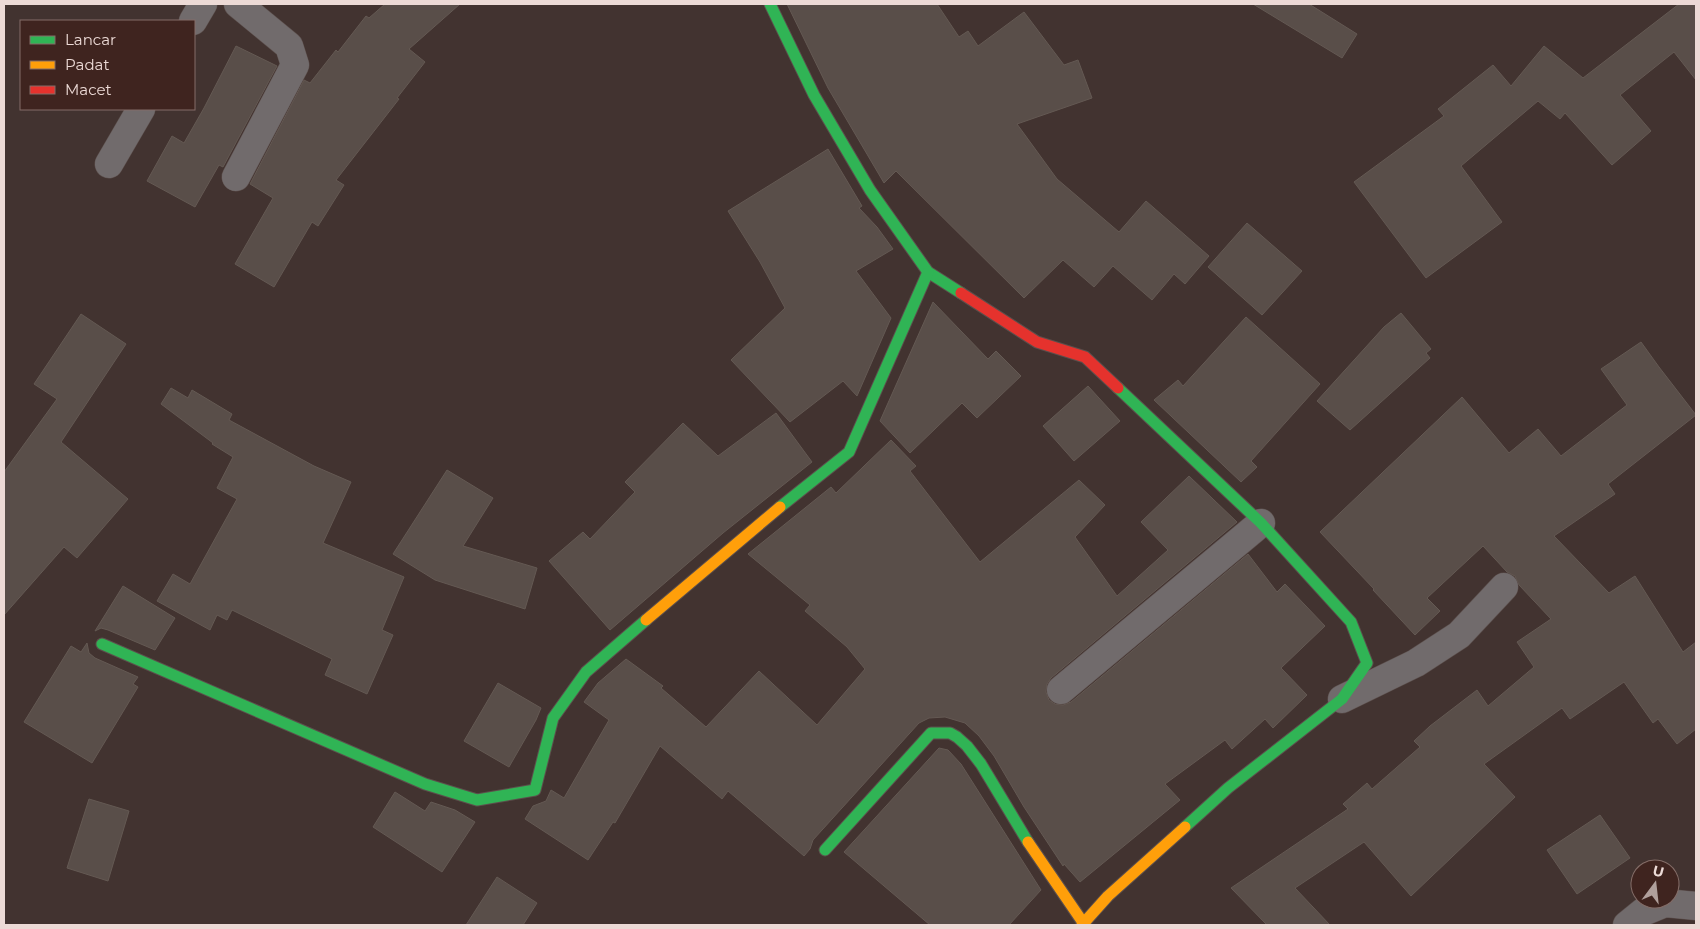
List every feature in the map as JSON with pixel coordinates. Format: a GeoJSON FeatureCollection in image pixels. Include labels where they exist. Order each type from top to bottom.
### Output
{"type":"FeatureCollection","features":[{"type":"Feature","properties":{"kind":"street"},"geometry":{"type":"LineString","coordinates":[[194,20],[203,4]]}},
{"type":"Feature","properties":{"kind":"street"},"geometry":{"type":"LineString","coordinates":[[236,177],[295,65],[289,46],[238,4]]}},
{"type":"Feature","properties":{"kind":"street"},"geometry":{"type":"LineString","coordinates":[[770,4],[814,95],[870,190],[928,272],[1037,342],[1085,357],[1261,523],[1351,622],[1367,663],[1342,699]]}},
{"type":"Feature","properties":{"kind":"street"},"geometry":{"type":"LineString","coordinates":[[109,164],[140,110]]}},
{"type":"Feature","properties":{"kind":"street"},"geometry":{"type":"LineString","coordinates":[[102,644],[425,784],[477,800],[535,790],[553,718],[586,672],[749,532],[849,452],[928,272]]}},
{"type":"Feature","properties":{"kind":"street"},"geometry":{"type":"LineString","coordinates":[[1061,690],[1261,523]]}},
{"type":"Feature","properties":{"kind":"street"},"geometry":{"type":"LineString","coordinates":[[825,850],[931,733],[950,733],[960,738],[971,751],[1022,833],[1083,924],[1108,896],[1228,788],[1342,699],[1416,663],[1459,635],[1504,587]]}},
{"type":"Feature","properties":{"kind":"street"},"geometry":{"type":"LineString","coordinates":[[1627,925],[1643,912],[1665,903],[1696,906]]}},
{"type":"Feature","properties":{"kind":"building"},"geometry":{"type":"Polygon","coordinates":[[[385,4],[460,4],[409,49],[425,62],[397,98],[399,99],[336,180],[344,185],[318,226],[312,222],[274,287],[235,264],[273,198],[250,184],[304,80],[310,83],[336,50],[338,52],[366,16],[369,18],[385,4]]]}},
{"type":"Feature","properties":{"kind":"building"},"geometry":{"type":"Polygon","coordinates":[[[787,4],[937,4],[959,37],[968,31],[978,46],[1024,12],[1064,65],[1078,60],[1092,98],[1017,124],[1057,179],[1119,232],[1146,201],[1209,256],[1185,284],[1174,274],[1152,300],[1113,266],[1094,287],[1063,260],[1024,298],[896,171],[884,183],[828,88],[787,4]]]}},
{"type":"Feature","properties":{"kind":"building"},"geometry":{"type":"Polygon","coordinates":[[[1253,4],[1309,4],[1357,34],[1342,58],[1253,4]]]}},
{"type":"Feature","properties":{"kind":"building"},"geometry":{"type":"Polygon","coordinates":[[[1679,4],[1696,4],[1696,80],[1674,52],[1620,95],[1651,131],[1612,165],[1565,113],[1560,119],[1538,101],[1461,166],[1502,222],[1426,278],[1354,182],[1444,116],[1438,109],[1493,65],[1511,86],[1544,46],[1583,78],[1679,4]]]}},
{"type":"Feature","properties":{"kind":"building"},"geometry":{"type":"Polygon","coordinates":[[[236,46],[277,66],[223,167],[219,165],[195,207],[147,181],[172,136],[184,143],[236,46]]]}},
{"type":"Feature","properties":{"kind":"building"},"geometry":{"type":"Polygon","coordinates":[[[828,149],[862,206],[859,208],[877,227],[893,249],[856,271],[891,318],[857,396],[843,381],[790,422],[731,360],[785,308],[760,262],[728,211],[828,149]]]}},
{"type":"Feature","properties":{"kind":"building"},"geometry":{"type":"Polygon","coordinates":[[[1247,223],[1302,271],[1262,315],[1208,267],[1247,223]]]}},
{"type":"Feature","properties":{"kind":"building"},"geometry":{"type":"Polygon","coordinates":[[[933,302],[988,359],[996,351],[1021,376],[977,418],[962,403],[910,453],[880,421],[933,302]]]}},
{"type":"Feature","properties":{"kind":"building"},"geometry":{"type":"Polygon","coordinates":[[[1401,313],[1431,349],[1426,353],[1430,358],[1350,430],[1317,401],[1384,327],[1401,313]]]}},
{"type":"Feature","properties":{"kind":"building"},"geometry":{"type":"Polygon","coordinates":[[[81,314],[126,344],[61,442],[128,499],[77,558],[64,547],[4,615],[4,472],[57,399],[34,384],[81,314]]]}},
{"type":"Feature","properties":{"kind":"building"},"geometry":{"type":"Polygon","coordinates":[[[1246,317],[1320,384],[1251,461],[1257,467],[1241,482],[1154,400],[1178,380],[1183,386],[1246,317]]]}},
{"type":"Feature","properties":{"kind":"building"},"geometry":{"type":"Polygon","coordinates":[[[1641,342],[1696,415],[1608,484],[1615,494],[1554,536],[1609,593],[1635,576],[1683,652],[1696,642],[1696,729],[1677,744],[1658,719],[1653,723],[1624,682],[1570,719],[1562,708],[1484,764],[1515,797],[1411,896],[1364,842],[1295,888],[1330,925],[1267,925],[1231,888],[1348,809],[1343,804],[1367,783],[1372,789],[1420,747],[1414,741],[1430,726],[1477,690],[1488,706],[1534,667],[1517,642],[1551,619],[1519,585],[1515,576],[1507,572],[1483,546],[1427,598],[1440,611],[1415,635],[1320,532],[1462,397],[1509,453],[1538,429],[1561,456],[1627,405],[1601,369],[1641,342]]]}},
{"type":"Feature","properties":{"kind":"building"},"geometry":{"type":"Polygon","coordinates":[[[1088,386],[1120,421],[1074,461],[1043,426],[1088,386]]]}},
{"type":"Feature","properties":{"kind":"building"},"geometry":{"type":"Polygon","coordinates":[[[171,388],[188,398],[192,390],[232,414],[229,420],[314,466],[351,482],[323,543],[404,577],[382,630],[393,635],[367,694],[325,675],[332,659],[232,610],[227,620],[217,615],[210,630],[157,601],[173,574],[190,584],[237,499],[217,488],[233,457],[212,444],[161,404],[171,388]]]}},
{"type":"Feature","properties":{"kind":"building"},"geometry":{"type":"Polygon","coordinates":[[[776,413],[812,462],[723,533],[610,630],[549,561],[583,532],[590,539],[635,492],[625,482],[683,423],[718,456],[776,413]]]}},
{"type":"Feature","properties":{"kind":"building"},"geometry":{"type":"Polygon","coordinates":[[[891,440],[916,466],[910,471],[980,562],[1079,480],[1105,505],[1075,537],[1117,596],[1168,550],[1141,522],[1189,476],[1237,522],[1051,678],[1047,684],[1046,692],[1049,700],[1055,704],[1063,705],[1071,702],[1248,554],[1277,592],[1285,584],[1325,626],[1281,668],[1307,695],[1273,728],[1265,719],[1232,749],[1225,740],[1165,784],[1180,800],[1080,882],[1064,864],[1063,866],[1024,807],[994,756],[979,736],[965,723],[945,717],[929,718],[919,723],[813,840],[810,849],[804,856],[728,791],[722,799],[660,746],[615,823],[613,822],[588,860],[525,819],[533,806],[546,801],[551,790],[564,798],[609,720],[584,702],[598,683],[626,659],[663,686],[661,688],[706,727],[759,671],[817,725],[865,669],[847,647],[805,611],[810,605],[748,554],[831,487],[836,493],[891,440]]]}},
{"type":"Feature","properties":{"kind":"building"},"geometry":{"type":"Polygon","coordinates":[[[447,470],[493,498],[463,546],[537,568],[525,609],[435,580],[393,554],[447,470]]]}},
{"type":"Feature","properties":{"kind":"building"},"geometry":{"type":"Polygon","coordinates":[[[123,586],[175,618],[155,650],[108,630],[101,628],[95,631],[123,586]]]}},
{"type":"Feature","properties":{"kind":"building"},"geometry":{"type":"Polygon","coordinates":[[[87,643],[89,653],[95,658],[138,677],[133,684],[138,687],[92,763],[24,722],[71,646],[81,652],[87,643]]]}},
{"type":"Feature","properties":{"kind":"building"},"geometry":{"type":"Polygon","coordinates":[[[498,683],[541,708],[509,767],[464,741],[498,683]]]}},
{"type":"Feature","properties":{"kind":"building"},"geometry":{"type":"Polygon","coordinates":[[[939,748],[948,750],[961,764],[1041,890],[1009,925],[930,925],[844,852],[939,748]]]}},
{"type":"Feature","properties":{"kind":"building"},"geometry":{"type":"Polygon","coordinates":[[[395,792],[425,811],[431,802],[455,810],[475,822],[442,872],[373,827],[395,792]]]}},
{"type":"Feature","properties":{"kind":"building"},"geometry":{"type":"Polygon","coordinates":[[[89,799],[129,811],[108,881],[67,868],[89,799]]]}},
{"type":"Feature","properties":{"kind":"building"},"geometry":{"type":"Polygon","coordinates":[[[1600,815],[1630,858],[1577,894],[1547,850],[1600,815]]]}},
{"type":"Feature","properties":{"kind":"building"},"geometry":{"type":"Polygon","coordinates":[[[497,877],[537,903],[523,925],[466,925],[497,877]]]}},
{"type":"Feature","properties":{"kind":"traffic: fast"},"geometry":{"type":"LineString","coordinates":[[770,4],[814,95],[870,190],[928,272],[961,293]]}},
{"type":"Feature","properties":{"kind":"traffic: fast"},"geometry":{"type":"LineString","coordinates":[[780,507],[849,452],[928,272]]}},
{"type":"Feature","properties":{"kind":"traffic: fast"},"geometry":{"type":"LineString","coordinates":[[1118,388],[1261,523],[1351,622],[1367,663],[1342,699],[1228,788],[1185,827]]}},
{"type":"Feature","properties":{"kind":"traffic: fast"},"geometry":{"type":"LineString","coordinates":[[102,644],[425,784],[477,800],[535,790],[553,718],[586,672],[646,620]]}},
{"type":"Feature","properties":{"kind":"traffic: fast"},"geometry":{"type":"LineString","coordinates":[[825,850],[931,733],[950,733],[967,746],[981,764],[1028,842]]}},
{"type":"Feature","properties":{"kind":"traffic: slow"},"geometry":{"type":"LineString","coordinates":[[646,620],[780,507]]}},
{"type":"Feature","properties":{"kind":"traffic: slow"},"geometry":{"type":"LineString","coordinates":[[1082,925],[1108,896],[1185,827]]}},
{"type":"Feature","properties":{"kind":"traffic: slow"},"geometry":{"type":"LineString","coordinates":[[1028,842],[1084,924]]}},
{"type":"Feature","properties":{"kind":"traffic: jam"},"geometry":{"type":"LineString","coordinates":[[961,293],[1037,342],[1085,357],[1118,388]]}}]}
